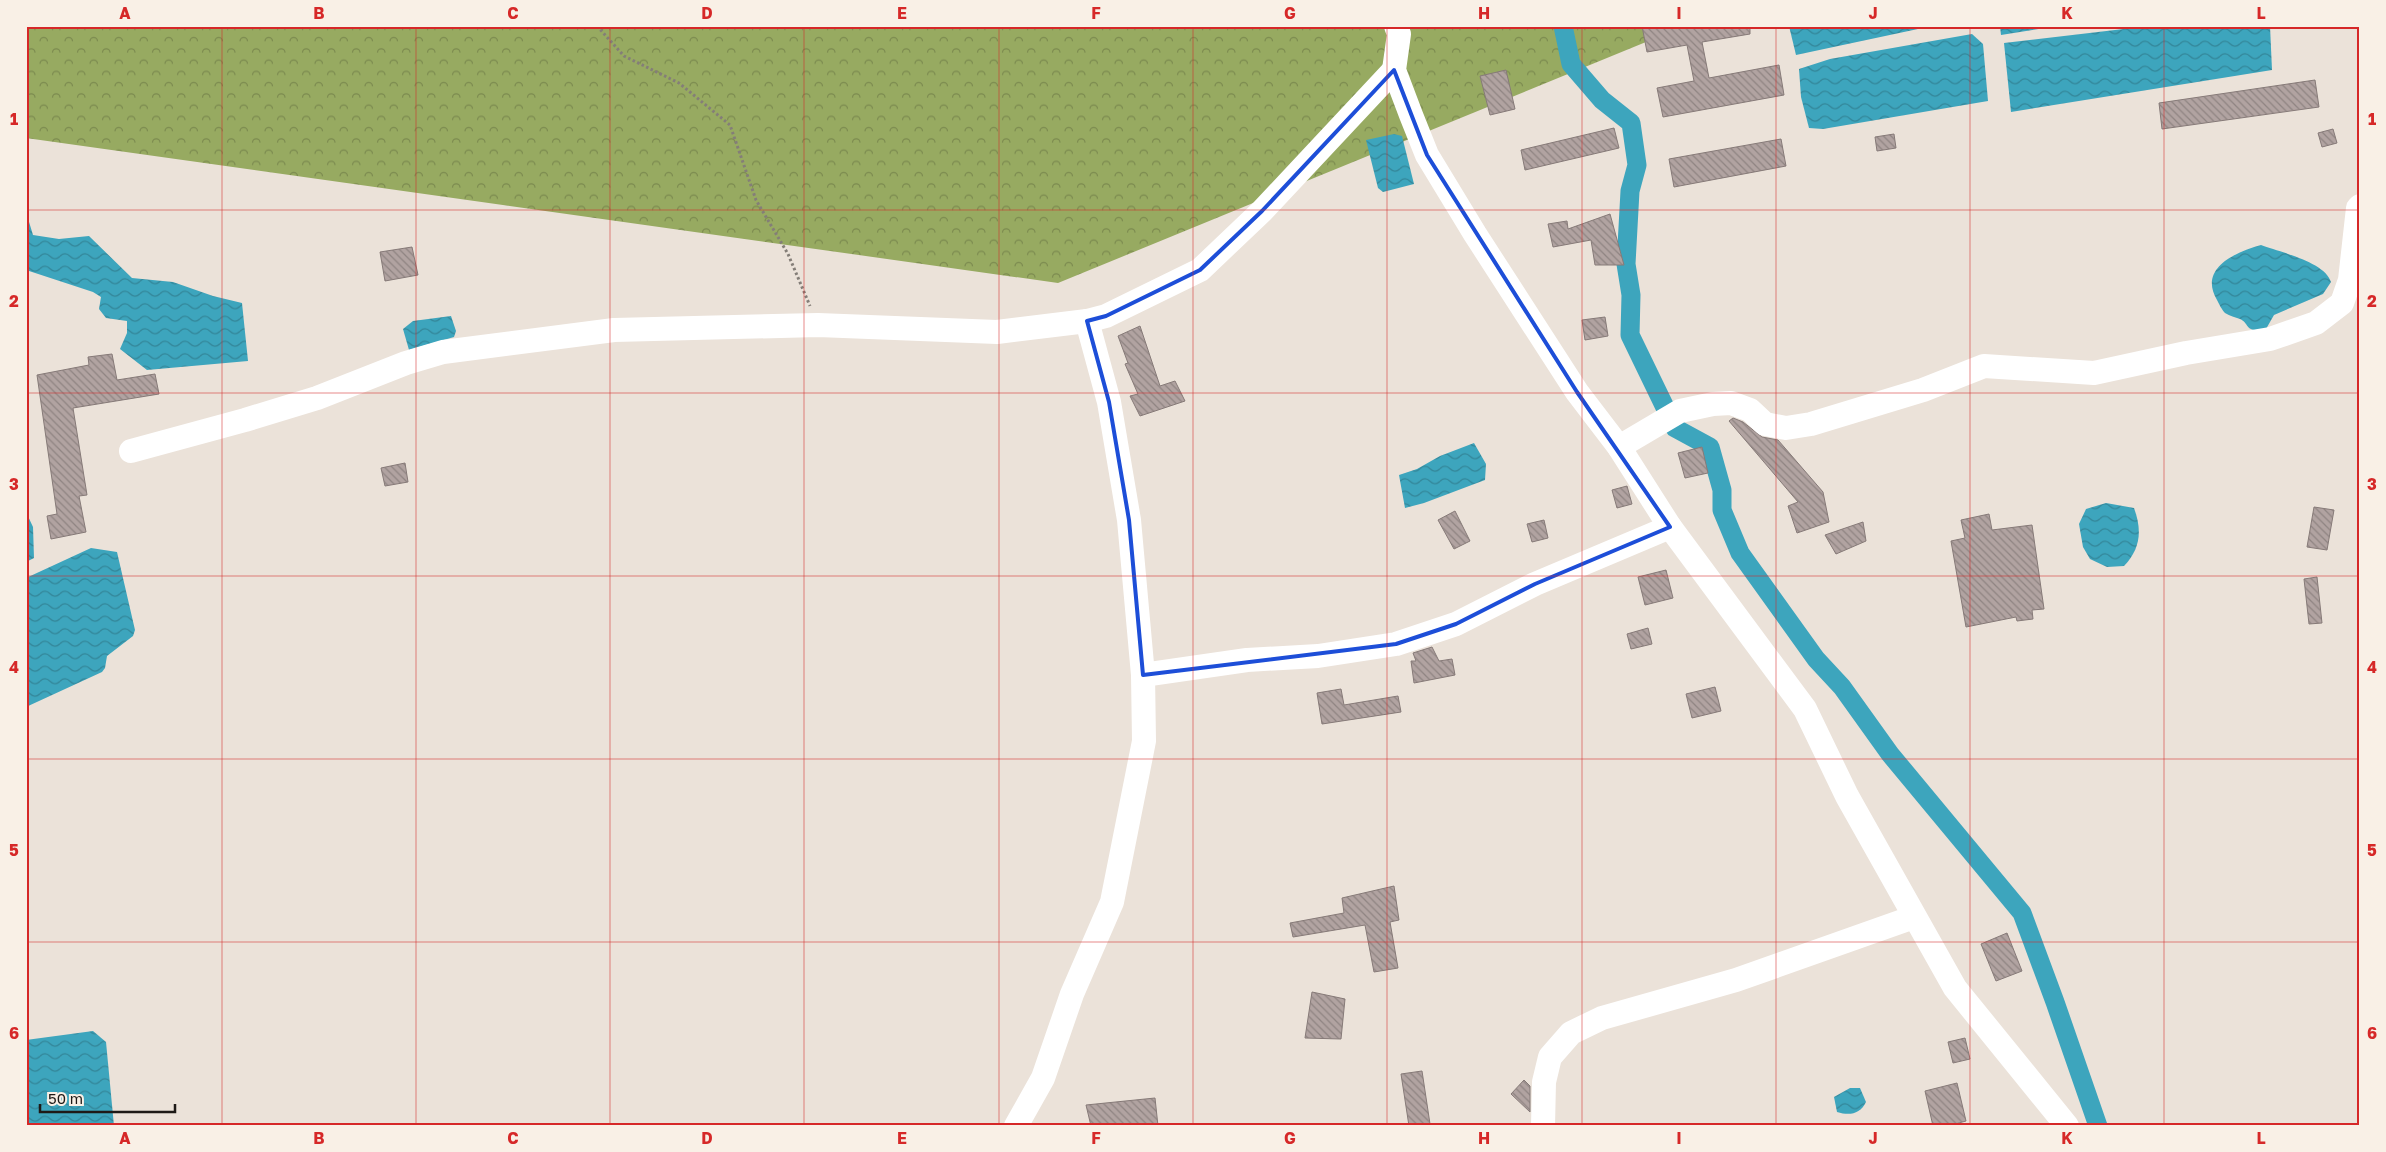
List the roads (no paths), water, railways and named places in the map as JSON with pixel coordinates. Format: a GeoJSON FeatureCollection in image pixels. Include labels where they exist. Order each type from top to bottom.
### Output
{"type":"FeatureCollection","features":[{"type":"Feature","properties":{"kind":"street"},"geometry":{"type":"LineString","coordinates":[[1396,26],[1400,34],[1394,70],[1428,155],[1577,392],[1619,448],[1670,527],[1805,710],[1847,796],[1955,988],[2067,1126]]}},
{"type":"Feature","properties":{"kind":"street"},"geometry":{"type":"LineString","coordinates":[[131,451],[263,415],[443,352],[614,330],[818,326],[997,332],[1087,321],[1106,316],[1200,270],[1262,211],[1394,70]]}},
{"type":"Feature","properties":{"kind":"street"},"geometry":{"type":"LineString","coordinates":[[1619,448],[1680,411],[1712,404],[1731,403],[1750,410],[1765,424],[1786,428],[1811,424],[1923,390],[1984,366],[2094,373],[2186,353],[2270,339],[2316,324],[2342,303],[2350,280],[2358,208],[2360,206]]}},
{"type":"Feature","properties":{"kind":"street"},"geometry":{"type":"LineString","coordinates":[[1016,1126],[1043,1078],[1072,994],[1112,902],[1144,741],[1142,675],[1129,520],[1109,402],[1087,321]]}},
{"type":"Feature","properties":{"kind":"street"},"geometry":{"type":"LineString","coordinates":[[1142,675],[1246,660],[1318,656],[1396,644],[1456,624],[1535,584],[1670,527]]}},
{"type":"Feature","properties":{"kind":"street"},"geometry":{"type":"LineString","coordinates":[[1543,1126],[1544,1082],[1550,1057],[1571,1033],[1602,1018],[1736,980],[1914,917]]}},
{"type":"Feature","properties":{"kind":"water"},"geometry":{"type":"Polygon","coordinates":[[[1789,26],[1932,26],[1796,55],[1789,26]]]}},
{"type":"Feature","properties":{"kind":"water"},"geometry":{"type":"Polygon","coordinates":[[[2000,26],[2058,26],[2001,35],[2000,26]]]}},
{"type":"Feature","properties":{"kind":"water"},"geometry":{"type":"Polygon","coordinates":[[[2149,26],[2270,26],[2272,70],[2011,112],[2004,43],[2149,26]]]}},
{"type":"Feature","properties":{"kind":"water"},"geometry":{"type":"Polygon","coordinates":[[[1972,34],[1983,44],[1988,101],[1823,129],[1809,128],[1801,97],[1799,69],[1830,59],[1972,34]]]}},
{"type":"Feature","properties":{"kind":"water"},"geometry":{"type":"Polygon","coordinates":[[[1394,134],[1402,136],[1414,184],[1383,192],[1378,188],[1366,140],[1394,134]]]}},
{"type":"Feature","properties":{"kind":"water"},"geometry":{"type":"Polygon","coordinates":[[[26,212],[33,235],[59,239],[89,236],[132,278],[173,282],[213,296],[242,303],[248,361],[147,370],[120,349],[127,333],[127,321],[106,318],[99,309],[101,297],[93,292],[26,270],[26,212]]]}},
{"type":"Feature","properties":{"kind":"water"},"geometry":{"type":"Polygon","coordinates":[[[2261,245],[2311,263],[2327,275],[2331,282],[2323,294],[2274,315],[2266,329],[2254,330],[2240,319],[2224,312],[2212,289],[2212,279],[2222,263],[2241,252],[2261,245]]]}},
{"type":"Feature","properties":{"kind":"water"},"geometry":{"type":"Polygon","coordinates":[[[451,316],[456,331],[454,337],[409,350],[403,329],[413,321],[451,316]]]}},
{"type":"Feature","properties":{"kind":"water"},"geometry":{"type":"Polygon","coordinates":[[[1474,443],[1486,464],[1485,480],[1424,503],[1405,508],[1399,475],[1417,469],[1440,456],[1474,443]]]}},
{"type":"Feature","properties":{"kind":"water"},"geometry":{"type":"Polygon","coordinates":[[[2106,503],[2134,508],[2137,516],[2139,531],[2137,546],[2124,566],[2107,567],[2090,559],[2083,547],[2079,524],[2086,509],[2106,503]]]}},
{"type":"Feature","properties":{"kind":"water"},"geometry":{"type":"Polygon","coordinates":[[[26,512],[33,527],[34,558],[26,562],[26,512]]]}},
{"type":"Feature","properties":{"kind":"water"},"geometry":{"type":"Polygon","coordinates":[[[91,548],[117,552],[135,630],[133,636],[107,656],[105,668],[102,672],[26,707],[26,578],[91,548]]]}},
{"type":"Feature","properties":{"kind":"water"},"geometry":{"type":"Polygon","coordinates":[[[93,1031],[106,1042],[114,1126],[26,1126],[26,1040],[93,1031]]]}},
{"type":"Feature","properties":{"kind":"water"},"geometry":{"type":"Polygon","coordinates":[[[1850,1088],[1860,1088],[1866,1102],[1864,1106],[1854,1113],[1837,1112],[1834,1097],[1850,1088]]]}},
{"type":"Feature","properties":{"kind":"waterway"},"geometry":{"type":"LineString","coordinates":[[1563,26],[1571,64],[1602,100],[1631,123],[1637,165],[1630,191],[1626,264],[1631,295],[1630,335],[1675,428],[1710,447],[1722,490],[1722,510],[1740,553],[1816,659],[1842,687],[1890,754],[2022,913],[2098,1126]]}}]}
